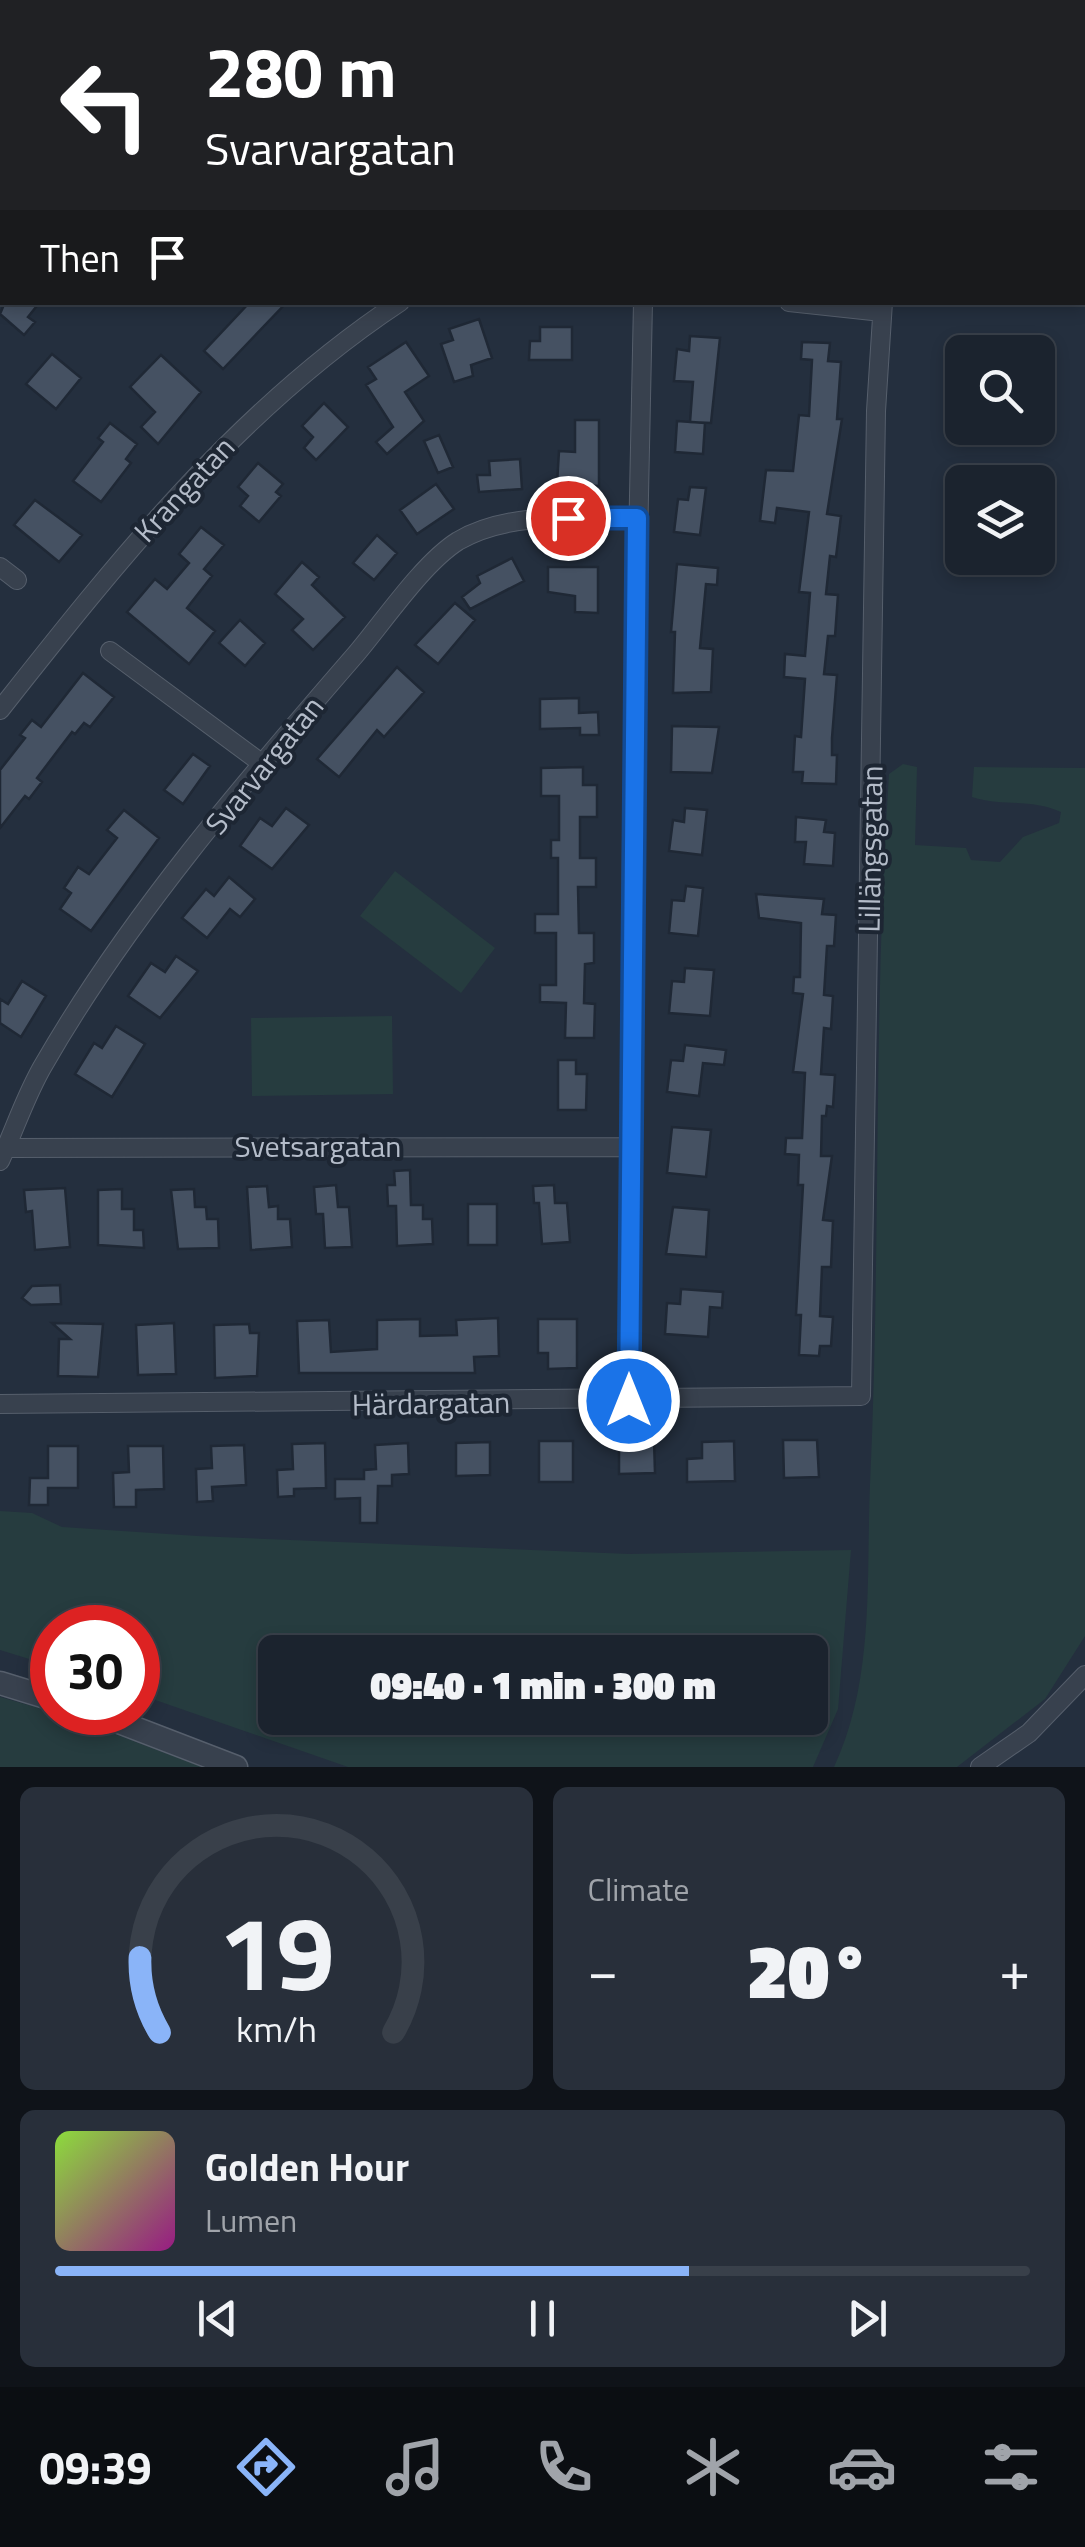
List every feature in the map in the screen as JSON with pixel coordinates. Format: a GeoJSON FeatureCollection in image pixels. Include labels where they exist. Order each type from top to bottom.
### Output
{"type":"FeatureCollection","features":[{"type":"Feature","properties":{"kind":"street","name":"Krangatan"},"geometry":{"type":"LineString","coordinates":[[0,710],[125,554],[242,426],[351,335],[396,305]]}},
{"type":"Feature","properties":{"kind":"street"},"geometry":{"type":"LineString","coordinates":[[629,1401],[637,518],[643,305]]}},
{"type":"Feature","properties":{"kind":"street"},"geometry":{"type":"LineString","coordinates":[[836,305],[882,308]]}},
{"type":"Feature","properties":{"kind":"street","name":"Lillängsgatan"},"geometry":{"type":"LineString","coordinates":[[861,1396],[875,430],[882,308]]}},
{"type":"Feature","properties":{"kind":"street","name":"Svarvargatan"},"geometry":{"type":"LineString","coordinates":[[3,1154],[42,1067],[97,981],[264,764],[456,543],[491,527],[568,518],[637,518]]}},
{"type":"Feature","properties":{"kind":"street"},"geometry":{"type":"LineString","coordinates":[[0,567],[17,580]]}},
{"type":"Feature","properties":{"kind":"street"},"geometry":{"type":"LineString","coordinates":[[110,651],[264,764]]}},
{"type":"Feature","properties":{"kind":"street","name":"Svetsargatan"},"geometry":{"type":"LineString","coordinates":[[3,1154],[630,1146]]}},
{"type":"Feature","properties":{"kind":"street","name":"Härdargatan"},"geometry":{"type":"LineString","coordinates":[[0,1404],[861,1396]]}},
{"type":"Feature","properties":{"kind":"street"},"geometry":{"type":"LineString","coordinates":[[980,1767],[1029,1733],[1085,1675]]}},
{"type":"Feature","properties":{"kind":"street"},"geometry":{"type":"LineString","coordinates":[[0,1684],[30,1693]]}},
{"type":"Feature","properties":{"kind":"street"},"geometry":{"type":"LineString","coordinates":[[153,1735],[236,1767]]}},
{"type":"Feature","properties":{"kind":"green space"},"geometry":{"type":"Polygon","coordinates":[[[903,764],[917,767],[915,845],[966,848],[971,860],[1000,862],[1023,837],[1059,823],[1061,812],[1039,805],[972,797],[974,767],[1085,768],[1085,1636],[1045,1699],[957,1767],[834,1767],[856,1699],[866,1629],[884,863],[889,774],[903,764]]]}},
{"type":"Feature","properties":{"kind":"green space"},"geometry":{"type":"Polygon","coordinates":[[[395,871],[495,948],[461,993],[360,916],[395,871]]]}},
{"type":"Feature","properties":{"kind":"green space"},"geometry":{"type":"Polygon","coordinates":[[[392,1016],[393,1094],[252,1096],[251,1018],[392,1016]]]}},
{"type":"Feature","properties":{"kind":"green space"},"geometry":{"type":"Polygon","coordinates":[[[0,1511],[32,1513],[62,1527],[197,1536],[629,1554],[851,1550],[838,1709],[828,1732],[828,1635],[258,1635],[258,1735],[827,1735],[813,1767],[348,1767],[160,1702],[160,1605],[30,1605],[30,1659],[0,1650],[0,1511]]]}},
{"type":"Feature","properties":{"kind":"green space"},"geometry":{"type":"Polygon","coordinates":[[[0,1697],[30,1706],[30,1735],[117,1735],[202,1767],[0,1767],[0,1697]]]}},
{"type":"Feature","properties":{"kind":"building"},"geometry":{"type":"Polygon","coordinates":[[[4,305],[38,305],[28,317],[35,322],[24,335],[0,314],[4,305]]]}},
{"type":"Feature","properties":{"kind":"building"},"geometry":{"type":"Polygon","coordinates":[[[247,305],[284,305],[223,369],[204,351],[247,305]]]}},
{"type":"Feature","properties":{"kind":"building"},"geometry":{"type":"Polygon","coordinates":[[[479,319],[492,358],[471,365],[473,376],[454,382],[441,344],[453,340],[449,329],[479,319]]]}},
{"type":"Feature","properties":{"kind":"building"},"geometry":{"type":"Polygon","coordinates":[[[540,327],[572,327],[572,360],[529,360],[530,341],[540,341],[540,327]]]}},
{"type":"Feature","properties":{"kind":"building"},"geometry":{"type":"Polygon","coordinates":[[[690,336],[720,338],[711,423],[690,422],[693,382],[674,381],[677,349],[689,351],[690,336]]]}},
{"type":"Feature","properties":{"kind":"building"},"geometry":{"type":"Polygon","coordinates":[[[406,342],[429,376],[405,392],[424,421],[387,454],[376,442],[393,427],[366,385],[376,379],[368,367],[406,342]]]}},
{"type":"Feature","properties":{"kind":"building"},"geometry":{"type":"Polygon","coordinates":[[[802,342],[830,343],[828,361],[841,362],[837,419],[842,419],[827,514],[841,516],[836,557],[830,556],[826,594],[838,595],[835,636],[828,636],[824,674],[837,675],[832,738],[832,755],[837,755],[836,784],[802,783],[803,772],[793,772],[795,736],[801,737],[805,679],[784,677],[785,654],[805,656],[810,593],[799,592],[809,512],[777,508],[775,523],[760,521],[766,470],[793,471],[799,415],[809,416],[812,360],[801,359],[802,342]]]}},
{"type":"Feature","properties":{"kind":"building"},"geometry":{"type":"Polygon","coordinates":[[[52,354],[81,378],[56,409],[26,384],[52,354]]]}},
{"type":"Feature","properties":{"kind":"building"},"geometry":{"type":"Polygon","coordinates":[[[161,355],[201,392],[158,444],[141,427],[155,412],[130,387],[161,355]]]}},
{"type":"Feature","properties":{"kind":"building"},"geometry":{"type":"Polygon","coordinates":[[[324,403],[348,427],[316,460],[304,448],[313,437],[302,426],[324,403]]]}},
{"type":"Feature","properties":{"kind":"building"},"geometry":{"type":"Polygon","coordinates":[[[575,420],[599,420],[599,486],[557,484],[559,451],[575,452],[575,420]]]}},
{"type":"Feature","properties":{"kind":"building"},"geometry":{"type":"Polygon","coordinates":[[[677,421],[705,423],[703,454],[675,452],[677,421]]]}},
{"type":"Feature","properties":{"kind":"building"},"geometry":{"type":"Polygon","coordinates":[[[110,423],[137,444],[126,459],[131,463],[101,502],[73,481],[103,442],[98,438],[110,423]]]}},
{"type":"Feature","properties":{"kind":"building"},"geometry":{"type":"Polygon","coordinates":[[[439,435],[453,467],[438,473],[424,441],[439,435]]]}},
{"type":"Feature","properties":{"kind":"building"},"geometry":{"type":"Polygon","coordinates":[[[520,459],[522,489],[479,492],[477,475],[490,475],[489,461],[520,459]]]}},
{"type":"Feature","properties":{"kind":"building"},"geometry":{"type":"Polygon","coordinates":[[[258,463],[283,484],[276,492],[281,496],[259,522],[240,506],[248,496],[238,487],[258,463]]]}},
{"type":"Feature","properties":{"kind":"building"},"geometry":{"type":"Polygon","coordinates":[[[436,484],[454,509],[417,534],[400,510],[436,484]]]}},
{"type":"Feature","properties":{"kind":"building"},"geometry":{"type":"Polygon","coordinates":[[[690,487],[706,488],[700,535],[674,532],[678,499],[688,500],[690,487]]]}},
{"type":"Feature","properties":{"kind":"building"},"geometry":{"type":"Polygon","coordinates":[[[35,500],[82,535],[59,562],[14,525],[35,500]]]}},
{"type":"Feature","properties":{"kind":"building"},"geometry":{"type":"Polygon","coordinates":[[[201,527],[224,545],[204,569],[212,576],[187,608],[215,631],[189,664],[127,612],[155,579],[167,589],[189,563],[179,554],[201,527]]]}},
{"type":"Feature","properties":{"kind":"building"},"geometry":{"type":"Polygon","coordinates":[[[377,535],[397,553],[374,580],[353,563],[377,535]]]}},
{"type":"Feature","properties":{"kind":"building"},"geometry":{"type":"Polygon","coordinates":[[[512,558],[524,581],[470,609],[462,597],[480,583],[477,576],[512,558]]]}},
{"type":"Feature","properties":{"kind":"building"},"geometry":{"type":"Polygon","coordinates":[[[302,562],[319,577],[312,585],[345,617],[313,650],[292,630],[303,619],[275,594],[302,562]]]}},
{"type":"Feature","properties":{"kind":"building"},"geometry":{"type":"Polygon","coordinates":[[[677,564],[718,568],[717,585],[706,584],[700,648],[713,649],[711,692],[673,693],[675,632],[671,632],[677,564]]]}},
{"type":"Feature","properties":{"kind":"building"},"geometry":{"type":"Polygon","coordinates":[[[548,567],[598,567],[598,613],[575,612],[575,596],[548,592],[548,567]]]}},
{"type":"Feature","properties":{"kind":"building"},"geometry":{"type":"Polygon","coordinates":[[[455,603],[475,620],[438,664],[415,645],[455,603]]]}},
{"type":"Feature","properties":{"kind":"building"},"geometry":{"type":"Polygon","coordinates":[[[240,620],[265,643],[245,666],[219,643],[240,620]]]}},
{"type":"Feature","properties":{"kind":"building"},"geometry":{"type":"Polygon","coordinates":[[[397,667],[424,692],[384,737],[377,730],[339,777],[317,759],[397,667]]]}},
{"type":"Feature","properties":{"kind":"building"},"geometry":{"type":"Polygon","coordinates":[[[83,673],[114,697],[90,727],[84,723],[75,734],[72,732],[37,778],[42,782],[29,799],[25,796],[0,828],[0,770],[25,738],[20,735],[32,720],[41,727],[83,673]]]}},
{"type":"Feature","properties":{"kind":"building"},"geometry":{"type":"Polygon","coordinates":[[[579,698],[579,713],[598,712],[599,735],[580,735],[580,728],[540,729],[540,699],[579,698]]]}},
{"type":"Feature","properties":{"kind":"building"},"geometry":{"type":"Polygon","coordinates":[[[672,726],[719,727],[712,773],[671,772],[672,726]]]}},
{"type":"Feature","properties":{"kind":"building"},"geometry":{"type":"Polygon","coordinates":[[[193,754],[210,766],[183,804],[164,790],[193,754]]]}},
{"type":"Feature","properties":{"kind":"building"},"geometry":{"type":"Polygon","coordinates":[[[583,767],[583,785],[597,785],[597,817],[580,817],[580,858],[596,858],[596,887],[578,887],[579,933],[594,933],[594,963],[585,964],[584,1003],[595,1004],[594,1038],[565,1038],[566,1003],[540,1002],[540,985],[556,985],[556,933],[535,933],[535,914],[558,914],[558,858],[551,858],[551,840],[559,840],[559,796],[541,796],[541,768],[583,767]]]}},
{"type":"Feature","properties":{"kind":"building"},"geometry":{"type":"Polygon","coordinates":[[[286,808],[309,825],[272,869],[240,846],[260,818],[272,826],[286,808]]]}},
{"type":"Feature","properties":{"kind":"building"},"geometry":{"type":"Polygon","coordinates":[[[685,808],[707,810],[702,855],[669,851],[673,820],[684,822],[685,808]]]}},
{"type":"Feature","properties":{"kind":"building"},"geometry":{"type":"Polygon","coordinates":[[[124,810],[159,838],[91,931],[60,909],[71,893],[64,888],[78,867],[89,874],[117,838],[107,830],[124,810]]]}},
{"type":"Feature","properties":{"kind":"building"},"geometry":{"type":"Polygon","coordinates":[[[796,817],[826,820],[824,832],[835,833],[833,866],[804,864],[806,842],[795,842],[796,817]]]}},
{"type":"Feature","properties":{"kind":"building"},"geometry":{"type":"Polygon","coordinates":[[[229,877],[255,899],[240,917],[230,909],[207,938],[182,918],[206,889],[214,896],[229,877]]]}},
{"type":"Feature","properties":{"kind":"building"},"geometry":{"type":"Polygon","coordinates":[[[686,886],[703,888],[698,936],[669,933],[672,900],[684,901],[686,886]]]}},
{"type":"Feature","properties":{"kind":"building"},"geometry":{"type":"Polygon","coordinates":[[[756,894],[824,899],[822,914],[836,915],[834,946],[827,946],[824,995],[833,996],[831,1029],[824,1028],[821,1074],[835,1075],[833,1107],[827,1106],[826,1116],[822,1116],[821,1156],[832,1156],[823,1220],[833,1221],[831,1267],[822,1267],[820,1316],[833,1317],[831,1346],[820,1346],[819,1356],[799,1355],[801,1315],[796,1315],[803,1185],[798,1185],[799,1155],[785,1154],[786,1138],[802,1138],[805,1073],[793,1072],[803,994],[793,993],[794,977],[800,977],[801,923],[759,918],[756,894]]]}},
{"type":"Feature","properties":{"kind":"building"},"geometry":{"type":"Polygon","coordinates":[[[176,956],[198,971],[160,1018],[128,996],[151,963],[165,972],[176,956]]]}},
{"type":"Feature","properties":{"kind":"building"},"geometry":{"type":"Polygon","coordinates":[[[685,968],[714,970],[710,1016],[669,1013],[672,981],[684,982],[685,968]]]}},
{"type":"Feature","properties":{"kind":"building"},"geometry":{"type":"Polygon","coordinates":[[[22,981],[46,996],[21,1037],[0,1023],[0,999],[8,1004],[22,981]]]}},
{"type":"Feature","properties":{"kind":"building"},"geometry":{"type":"Polygon","coordinates":[[[116,1026],[145,1044],[112,1097],[75,1074],[94,1043],[102,1048],[116,1026]]]}},
{"type":"Feature","properties":{"kind":"building"},"geometry":{"type":"Polygon","coordinates":[[[685,1045],[726,1050],[724,1065],[703,1063],[699,1096],[667,1092],[671,1060],[683,1061],[685,1045]]]}},
{"type":"Feature","properties":{"kind":"building"},"geometry":{"type":"Polygon","coordinates":[[[558,1060],[576,1060],[576,1074],[587,1074],[586,1110],[558,1110],[558,1060]]]}},
{"type":"Feature","properties":{"kind":"building"},"geometry":{"type":"Polygon","coordinates":[[[672,1127],[711,1130],[706,1177],[667,1173],[672,1127]]]}},
{"type":"Feature","properties":{"kind":"building"},"geometry":{"type":"Polygon","coordinates":[[[410,1170],[411,1205],[423,1205],[423,1219],[432,1219],[433,1244],[397,1246],[396,1206],[388,1206],[387,1185],[395,1185],[394,1171],[410,1170]]]}},
{"type":"Feature","properties":{"kind":"building"},"geometry":{"type":"Polygon","coordinates":[[[336,1185],[338,1207],[349,1207],[352,1247],[325,1248],[323,1214],[316,1214],[314,1187],[336,1185]]]}},
{"type":"Feature","properties":{"kind":"building"},"geometry":{"type":"Polygon","coordinates":[[[554,1185],[555,1203],[567,1203],[570,1242],[542,1244],[539,1203],[534,1203],[533,1186],[554,1185]]]}},
{"type":"Feature","properties":{"kind":"building"},"geometry":{"type":"Polygon","coordinates":[[[267,1186],[269,1207],[278,1206],[278,1219],[290,1219],[292,1247],[251,1250],[247,1187],[267,1186]]]}},
{"type":"Feature","properties":{"kind":"building"},"geometry":{"type":"Polygon","coordinates":[[[65,1188],[70,1247],[35,1250],[32,1211],[26,1212],[24,1190],[65,1188]]]}},
{"type":"Feature","properties":{"kind":"building"},"geometry":{"type":"Polygon","coordinates":[[[122,1189],[122,1209],[134,1209],[134,1230],[143,1230],[144,1248],[98,1245],[98,1190],[122,1189]]]}},
{"type":"Feature","properties":{"kind":"building"},"geometry":{"type":"Polygon","coordinates":[[[194,1189],[195,1207],[206,1207],[207,1219],[218,1219],[219,1248],[178,1249],[171,1190],[194,1189]]]}},
{"type":"Feature","properties":{"kind":"building"},"geometry":{"type":"Polygon","coordinates":[[[468,1204],[497,1204],[497,1245],[468,1245],[468,1204]]]}},
{"type":"Feature","properties":{"kind":"building"},"geometry":{"type":"Polygon","coordinates":[[[673,1207],[709,1210],[706,1257],[666,1254],[673,1207]]]}},
{"type":"Feature","properties":{"kind":"building"},"geometry":{"type":"Polygon","coordinates":[[[60,1285],[61,1304],[31,1305],[22,1298],[32,1286],[60,1285]]]}},
{"type":"Feature","properties":{"kind":"building"},"geometry":{"type":"Polygon","coordinates":[[[681,1289],[723,1292],[722,1308],[710,1307],[708,1337],[665,1334],[667,1303],[680,1304],[681,1289]]]}},
{"type":"Feature","properties":{"kind":"building"},"geometry":{"type":"Polygon","coordinates":[[[498,1318],[499,1356],[474,1357],[475,1373],[299,1373],[297,1321],[329,1320],[331,1352],[377,1349],[377,1320],[420,1319],[420,1336],[457,1335],[456,1320],[498,1318]]]}},
{"type":"Feature","properties":{"kind":"building"},"geometry":{"type":"Polygon","coordinates":[[[538,1319],[577,1319],[577,1368],[548,1369],[548,1353],[538,1353],[538,1319]]]}},
{"type":"Feature","properties":{"kind":"building"},"geometry":{"type":"Polygon","coordinates":[[[52,1323],[103,1324],[98,1377],[58,1376],[59,1339],[70,1339],[52,1323]]]}},
{"type":"Feature","properties":{"kind":"building"},"geometry":{"type":"Polygon","coordinates":[[[174,1323],[176,1374],[138,1375],[136,1325],[174,1323]]]}},
{"type":"Feature","properties":{"kind":"building"},"geometry":{"type":"Polygon","coordinates":[[[249,1324],[250,1333],[259,1333],[257,1376],[215,1378],[214,1325],[249,1324]]]}},
{"type":"Feature","properties":{"kind":"building"},"geometry":{"type":"Polygon","coordinates":[[[619,1440],[654,1440],[655,1473],[619,1474],[619,1440]]]}},
{"type":"Feature","properties":{"kind":"building"},"geometry":{"type":"Polygon","coordinates":[[[783,1440],[817,1440],[819,1477],[784,1478],[783,1440]]]}},
{"type":"Feature","properties":{"kind":"building"},"geometry":{"type":"Polygon","coordinates":[[[539,1441],[573,1441],[573,1482],[539,1482],[539,1441]]]}},
{"type":"Feature","properties":{"kind":"building"},"geometry":{"type":"Polygon","coordinates":[[[734,1441],[735,1481],[687,1482],[687,1459],[702,1458],[702,1442],[734,1441]]]}},
{"type":"Feature","properties":{"kind":"building"},"geometry":{"type":"Polygon","coordinates":[[[490,1442],[490,1475],[456,1476],[456,1443],[490,1442]]]}},
{"type":"Feature","properties":{"kind":"building"},"geometry":{"type":"Polygon","coordinates":[[[325,1443],[326,1488],[294,1489],[294,1496],[278,1497],[277,1470],[293,1469],[292,1444],[325,1443]]]}},
{"type":"Feature","properties":{"kind":"building"},"geometry":{"type":"Polygon","coordinates":[[[408,1443],[409,1474],[392,1475],[392,1486],[378,1486],[377,1523],[360,1523],[360,1498],[335,1499],[335,1479],[364,1479],[364,1470],[376,1469],[375,1445],[408,1443]]]}},
{"type":"Feature","properties":{"kind":"building"},"geometry":{"type":"Polygon","coordinates":[[[244,1445],[246,1485],[212,1487],[213,1501],[197,1502],[196,1469],[212,1468],[211,1446],[244,1445]]]}},
{"type":"Feature","properties":{"kind":"building"},"geometry":{"type":"Polygon","coordinates":[[[48,1446],[78,1446],[78,1488],[48,1488],[48,1505],[29,1505],[30,1478],[48,1478],[48,1446]]]}},
{"type":"Feature","properties":{"kind":"building"},"geometry":{"type":"Polygon","coordinates":[[[128,1446],[163,1446],[164,1489],[136,1490],[136,1507],[114,1507],[113,1473],[129,1472],[128,1446]]]}},
{"type":"Feature","properties":{"kind":"route"},"geometry":{"type":"LineString","coordinates":[[568,518],[637,518],[629,1401]]}}]}
